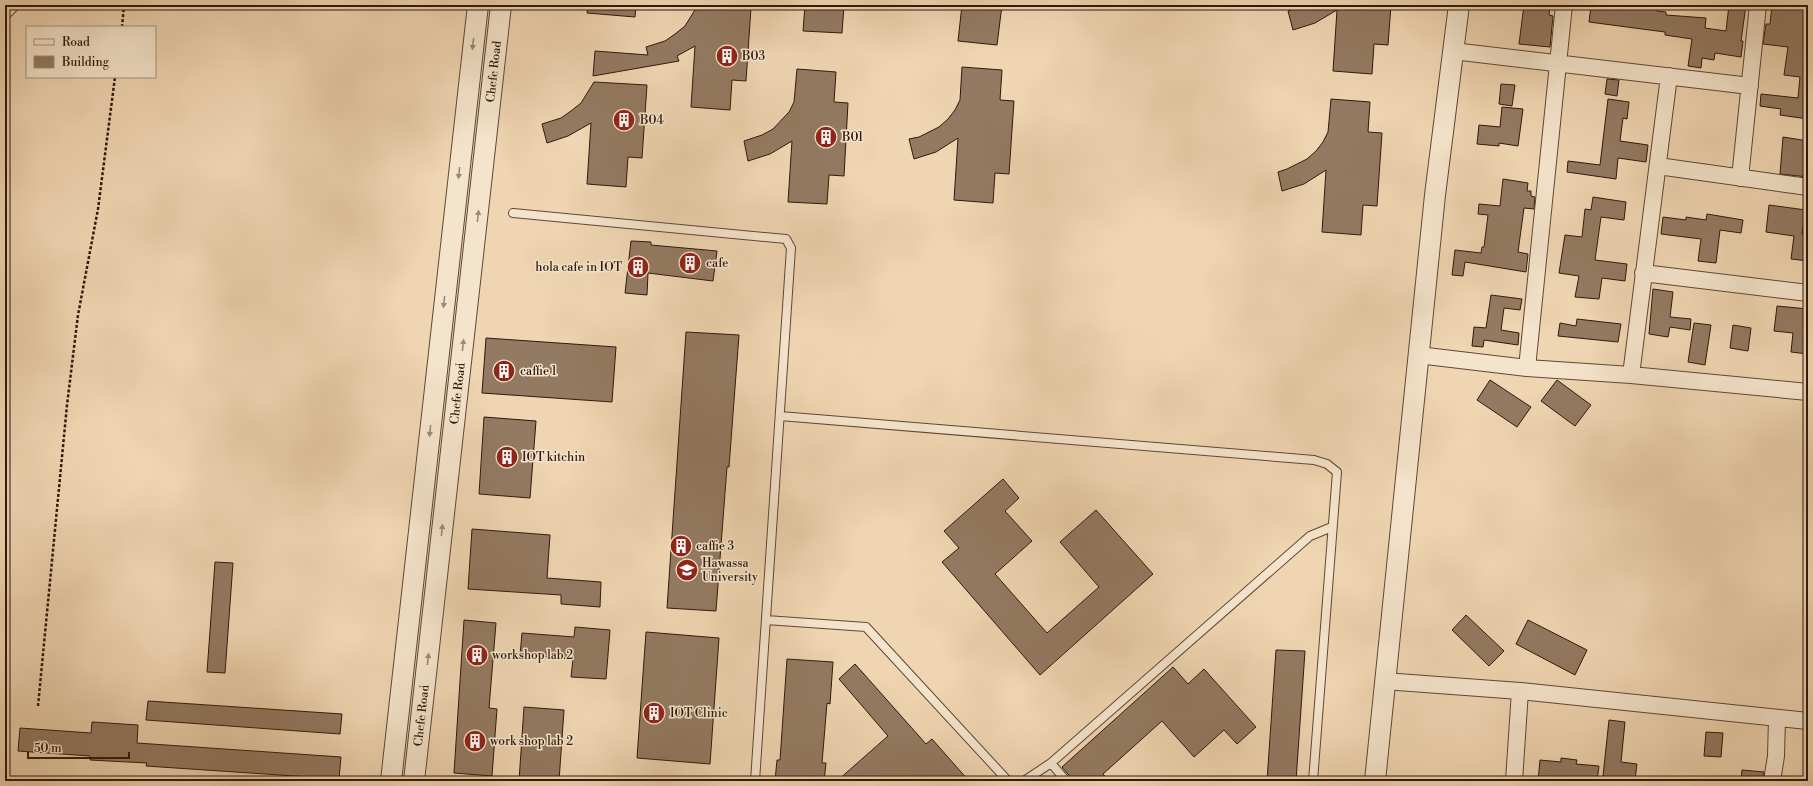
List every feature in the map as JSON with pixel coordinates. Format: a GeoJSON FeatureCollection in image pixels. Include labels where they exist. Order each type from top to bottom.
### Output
{"type":"FeatureCollection","features":[{"type":"Feature","properties":{"kind":"street","name":"Chefe Road"},"geometry":{"type":"LineString","coordinates":[[391,781],[478,5]]}},
{"type":"Feature","properties":{"kind":"street","name":"Chefe Road"},"geometry":{"type":"LineString","coordinates":[[414,781],[502,5]]}},
{"type":"Feature","properties":{"kind":"street"},"geometry":{"type":"LineString","coordinates":[[1374,781],[1418,354],[1459,5]]}},
{"type":"Feature","properties":{"kind":"street"},"geometry":{"type":"LineString","coordinates":[[1527,368],[1564,5]]}},
{"type":"Feature","properties":{"kind":"street"},"geometry":{"type":"LineString","coordinates":[[1740,178],[1758,5]]}},
{"type":"Feature","properties":{"kind":"street"},"geometry":{"type":"LineString","coordinates":[[1453,51],[1750,86]]}},
{"type":"Feature","properties":{"kind":"street"},"geometry":{"type":"LineString","coordinates":[[1630,375],[1669,76]]}},
{"type":"Feature","properties":{"kind":"street"},"geometry":{"type":"LineString","coordinates":[[1658,166],[1808,187]]}},
{"type":"Feature","properties":{"kind":"street"},"geometry":{"type":"LineString","coordinates":[[1643,273],[1808,293]]}},
{"type":"Feature","properties":{"kind":"street"},"geometry":{"type":"LineString","coordinates":[[1418,354],[1527,368],[1630,375],[1808,392]]}},
{"type":"Feature","properties":{"kind":"street"},"geometry":{"type":"LineString","coordinates":[[1384,681],[1520,691],[1808,720]]}},
{"type":"Feature","properties":{"kind":"street"},"geometry":{"type":"LineString","coordinates":[[1514,781],[1520,691]]}},
{"type":"Feature","properties":{"kind":"street"},"geometry":{"type":"LineString","coordinates":[[1772,781],[1776,756],[1777,718]]}},
{"type":"Feature","properties":{"kind":"lane"},"geometry":{"type":"LineString","coordinates":[[5,16],[16,5]]}},
{"type":"Feature","properties":{"kind":"lane"},"geometry":{"type":"LineString","coordinates":[[512,213],[786,239],[791,248],[755,781]]}},
{"type":"Feature","properties":{"kind":"lane"},"geometry":{"type":"LineString","coordinates":[[780,416],[1314,460],[1327,464],[1336,472],[1313,781]]}},
{"type":"Feature","properties":{"kind":"lane"},"geometry":{"type":"LineString","coordinates":[[1024,781],[1051,763],[1310,536],[1332,527]]}},
{"type":"Feature","properties":{"kind":"lane"},"geometry":{"type":"LineString","coordinates":[[766,620],[866,627],[1008,781]]}},
{"type":"Feature","properties":{"kind":"lane"},"geometry":{"type":"LineString","coordinates":[[1051,763],[1066,781]]}},
{"type":"Feature","properties":{"kind":"path"},"geometry":{"type":"LineString","coordinates":[[122,26],[124,5]]}},
{"type":"Feature","properties":{"kind":"path"},"geometry":{"type":"LineString","coordinates":[[38,706],[67,405],[78,315],[98,209],[115,78]]}},
{"type":"Feature","properties":{"kind":"building"},"geometry":{"type":"Polygon","coordinates":[[[588,5],[636,5],[635,17],[587,13],[588,5]]]}},
{"type":"Feature","properties":{"kind":"building","name":"B03"},"geometry":{"type":"Polygon","coordinates":[[[698,5],[737,5],[736,7],[751,8],[746,81],[732,80],[730,110],[691,107],[695,46],[677,56],[679,61],[593,76],[595,51],[648,55],[646,47],[665,41],[685,26],[698,5]]]}},
{"type":"Feature","properties":{"kind":"building"},"geometry":{"type":"Polygon","coordinates":[[[805,5],[844,5],[842,33],[803,31],[805,5]]]}},
{"type":"Feature","properties":{"kind":"building"},"geometry":{"type":"Polygon","coordinates":[[[962,5],[1002,5],[997,45],[958,41],[962,5]]]}},
{"type":"Feature","properties":{"kind":"building"},"geometry":{"type":"Polygon","coordinates":[[[1305,5],[1391,5],[1388,45],[1374,44],[1372,74],[1333,71],[1337,10],[1315,23],[1293,30],[1288,11],[1305,5]]]}},
{"type":"Feature","properties":{"kind":"building"},"geometry":{"type":"Polygon","coordinates":[[[1524,5],[1550,5],[1549,15],[1553,16],[1550,47],[1519,44],[1524,5]]]}},
{"type":"Feature","properties":{"kind":"building"},"geometry":{"type":"Polygon","coordinates":[[[1609,5],[1658,5],[1657,11],[1666,12],[1666,15],[1706,18],[1705,28],[1726,31],[1729,5],[1746,5],[1741,41],[1743,41],[1741,57],[1715,53],[1714,60],[1702,58],[1701,68],[1688,66],[1692,39],[1665,35],[1665,32],[1589,22],[1591,6],[1609,8],[1609,5]]]}},
{"type":"Feature","properties":{"kind":"building"},"geometry":{"type":"Polygon","coordinates":[[[1772,5],[1808,5],[1808,119],[1780,115],[1781,109],[1760,106],[1761,94],[1798,98],[1800,77],[1784,75],[1788,47],[1763,44],[1766,24],[1770,24],[1772,5]]]}},
{"type":"Feature","properties":{"kind":"building"},"geometry":{"type":"Polygon","coordinates":[[[962,67],[1002,70],[1000,100],[1014,101],[1009,174],[995,173],[993,203],[954,200],[958,138],[936,152],[914,159],[909,139],[919,137],[939,127],[955,110],[960,100],[962,67]]]}},
{"type":"Feature","properties":{"kind":"building","name":"B01"},"geometry":{"type":"Polygon","coordinates":[[[797,69],[836,72],[834,102],[848,103],[844,176],[829,175],[827,204],[788,202],[792,141],[770,154],[748,161],[744,141],[762,135],[773,129],[789,112],[794,102],[797,69]]]}},
{"type":"Feature","properties":{"kind":"building"},"geometry":{"type":"Polygon","coordinates":[[[1607,79],[1619,80],[1617,96],[1605,94],[1607,79]]]}},
{"type":"Feature","properties":{"kind":"building","name":"B04"},"geometry":{"type":"Polygon","coordinates":[[[594,82],[647,85],[642,158],[628,157],[626,187],[587,184],[591,123],[568,136],[547,143],[542,124],[561,118],[581,103],[594,82]]]}},
{"type":"Feature","properties":{"kind":"building"},"geometry":{"type":"Polygon","coordinates":[[[1501,84],[1515,85],[1512,106],[1499,104],[1501,84]]]}},
{"type":"Feature","properties":{"kind":"building"},"geometry":{"type":"Polygon","coordinates":[[[1331,99],[1370,102],[1368,132],[1382,133],[1377,206],[1363,205],[1361,235],[1322,232],[1326,170],[1304,184],[1282,191],[1278,172],[1307,159],[1323,142],[1328,132],[1331,99]]]}},
{"type":"Feature","properties":{"kind":"building"},"geometry":{"type":"Polygon","coordinates":[[[1608,99],[1629,102],[1627,119],[1623,118],[1620,141],[1648,145],[1646,162],[1618,158],[1616,179],[1567,172],[1568,161],[1600,165],[1608,99]]]}},
{"type":"Feature","properties":{"kind":"building"},"geometry":{"type":"Polygon","coordinates":[[[1502,107],[1523,109],[1518,146],[1499,143],[1499,146],[1477,144],[1479,125],[1500,127],[1502,107]]]}},
{"type":"Feature","properties":{"kind":"building"},"geometry":{"type":"Polygon","coordinates":[[[1783,137],[1808,141],[1808,177],[1780,174],[1783,137]]]}},
{"type":"Feature","properties":{"kind":"building"},"geometry":{"type":"Polygon","coordinates":[[[1503,179],[1528,183],[1527,191],[1531,191],[1531,196],[1535,197],[1534,209],[1524,208],[1518,252],[1528,254],[1526,272],[1465,262],[1463,276],[1452,275],[1455,250],[1481,253],[1482,247],[1484,247],[1488,215],[1478,214],[1479,204],[1500,206],[1503,179]]]}},
{"type":"Feature","properties":{"kind":"building"},"geometry":{"type":"Polygon","coordinates":[[[1593,197],[1626,202],[1624,220],[1601,217],[1595,260],[1627,264],[1625,281],[1602,278],[1599,299],[1575,297],[1579,276],[1559,273],[1565,235],[1582,237],[1585,209],[1591,210],[1593,197]]]}},
{"type":"Feature","properties":{"kind":"building"},"geometry":{"type":"Polygon","coordinates":[[[1769,205],[1806,210],[1802,234],[1808,235],[1808,261],[1791,259],[1794,236],[1766,232],[1769,205]]]}},
{"type":"Feature","properties":{"kind":"building"},"geometry":{"type":"Polygon","coordinates":[[[1707,214],[1743,220],[1741,233],[1720,230],[1716,263],[1698,261],[1701,239],[1661,234],[1663,217],[1686,220],[1686,217],[1706,220],[1707,214]]]}},
{"type":"Feature","properties":{"kind":"building"},"geometry":{"type":"Polygon","coordinates":[[[631,241],[651,242],[651,245],[717,251],[713,281],[648,273],[647,295],[625,293],[631,241]]]}},
{"type":"Feature","properties":{"kind":"building"},"geometry":{"type":"Polygon","coordinates":[[[1653,289],[1673,292],[1670,317],[1691,319],[1690,330],[1670,327],[1668,337],[1649,334],[1653,289]]]}},
{"type":"Feature","properties":{"kind":"building"},"geometry":{"type":"Polygon","coordinates":[[[1491,295],[1522,299],[1520,310],[1504,308],[1501,330],[1519,333],[1518,345],[1484,340],[1483,347],[1472,346],[1474,327],[1486,328],[1491,295]]]}},
{"type":"Feature","properties":{"kind":"building"},"geometry":{"type":"Polygon","coordinates":[[[1777,306],[1808,309],[1808,354],[1791,352],[1793,333],[1774,331],[1777,306]]]}},
{"type":"Feature","properties":{"kind":"building"},"geometry":{"type":"Polygon","coordinates":[[[1577,319],[1621,324],[1618,342],[1558,336],[1560,323],[1576,326],[1577,319]]]}},
{"type":"Feature","properties":{"kind":"building"},"geometry":{"type":"Polygon","coordinates":[[[1694,323],[1711,325],[1705,365],[1688,362],[1694,323]]]}},
{"type":"Feature","properties":{"kind":"building"},"geometry":{"type":"Polygon","coordinates":[[[1733,325],[1751,328],[1748,351],[1730,348],[1733,325]]]}},
{"type":"Feature","properties":{"kind":"building"},"geometry":{"type":"Polygon","coordinates":[[[686,332],[739,335],[716,611],[667,608],[686,332]]]}},
{"type":"Feature","properties":{"kind":"building","name":"caffie 1"},"geometry":{"type":"Polygon","coordinates":[[[486,338],[616,347],[612,402],[482,393],[486,338]]]}},
{"type":"Feature","properties":{"kind":"building"},"geometry":{"type":"Polygon","coordinates":[[[1490,380],[1531,407],[1517,427],[1477,400],[1490,380]]]}},
{"type":"Feature","properties":{"kind":"building"},"geometry":{"type":"Polygon","coordinates":[[[1557,380],[1591,405],[1575,426],[1541,401],[1557,380]]]}},
{"type":"Feature","properties":{"kind":"building","name":"IOT kitchin"},"geometry":{"type":"Polygon","coordinates":[[[484,417],[536,421],[530,498],[479,494],[484,417]]]}},
{"type":"Feature","properties":{"kind":"building"},"geometry":{"type":"Polygon","coordinates":[[[1003,479],[1019,498],[1005,511],[1032,541],[995,574],[1047,633],[1099,587],[1060,542],[1096,510],[1153,574],[1040,675],[942,562],[959,548],[944,531],[1003,479]]]}},
{"type":"Feature","properties":{"kind":"building"},"geometry":{"type":"Polygon","coordinates":[[[472,529],[550,535],[547,578],[601,582],[600,607],[561,604],[561,595],[468,589],[472,529]]]}},
{"type":"Feature","properties":{"kind":"building"},"geometry":{"type":"Polygon","coordinates":[[[215,562],[233,563],[225,673],[207,672],[215,562]]]}},
{"type":"Feature","properties":{"kind":"building"},"geometry":{"type":"Polygon","coordinates":[[[1466,615],[1504,651],[1489,666],[1452,630],[1466,615]]]}},
{"type":"Feature","properties":{"kind":"building"},"geometry":{"type":"Polygon","coordinates":[[[464,620],[496,623],[489,708],[497,709],[492,776],[454,773],[464,620]]]}},
{"type":"Feature","properties":{"kind":"building"},"geometry":{"type":"Polygon","coordinates":[[[1528,620],[1587,650],[1575,675],[1516,644],[1528,620]]]}},
{"type":"Feature","properties":{"kind":"building"},"geometry":{"type":"Polygon","coordinates":[[[575,627],[610,630],[606,679],[571,677],[573,659],[520,655],[522,633],[574,637],[575,627]]]}},
{"type":"Feature","properties":{"kind":"building","name":"IOT Clinic"},"geometry":{"type":"Polygon","coordinates":[[[646,632],[719,638],[710,764],[637,758],[646,632]]]}},
{"type":"Feature","properties":{"kind":"building"},"geometry":{"type":"Polygon","coordinates":[[[1276,650],[1305,651],[1296,781],[1267,781],[1276,650]]]}},
{"type":"Feature","properties":{"kind":"building"},"geometry":{"type":"Polygon","coordinates":[[[787,659],[833,662],[830,704],[827,703],[822,763],[826,763],[824,781],[775,781],[777,760],[780,760],[787,659]]]}},
{"type":"Feature","properties":{"kind":"building"},"geometry":{"type":"Polygon","coordinates":[[[855,664],[926,744],[932,739],[969,781],[837,781],[888,736],[839,679],[855,664]]]}},
{"type":"Feature","properties":{"kind":"building"},"geometry":{"type":"Polygon","coordinates":[[[1173,667],[1188,684],[1204,669],[1256,727],[1237,744],[1224,730],[1194,757],[1162,721],[1103,774],[1109,781],[1074,781],[1062,767],[1173,667]]]}},
{"type":"Feature","properties":{"kind":"building"},"geometry":{"type":"Polygon","coordinates":[[[148,701],[342,714],[340,734],[146,720],[148,701]]]}},
{"type":"Feature","properties":{"kind":"building"},"geometry":{"type":"Polygon","coordinates":[[[524,707],[564,710],[559,781],[519,781],[524,707]]]}},
{"type":"Feature","properties":{"kind":"building"},"geometry":{"type":"Polygon","coordinates":[[[1609,720],[1625,722],[1621,762],[1637,764],[1635,780],[1603,776],[1609,720]]]}},
{"type":"Feature","properties":{"kind":"building"},"geometry":{"type":"Polygon","coordinates":[[[92,722],[138,725],[137,743],[341,757],[339,779],[146,766],[147,763],[90,760],[90,756],[18,751],[20,728],[91,733],[92,722]]]}},
{"type":"Feature","properties":{"kind":"building"},"geometry":{"type":"Polygon","coordinates":[[[1706,732],[1723,733],[1721,757],[1704,756],[1706,732]]]}},
{"type":"Feature","properties":{"kind":"building"},"geometry":{"type":"Polygon","coordinates":[[[1561,758],[1577,760],[1576,764],[1599,766],[1597,781],[1538,781],[1540,760],[1561,762],[1561,758]]]}},
{"type":"Feature","properties":{"kind":"building"},"geometry":{"type":"Polygon","coordinates":[[[1742,770],[1764,772],[1763,781],[1741,781],[1742,770]]]}},
{"type":"Feature","properties":{"kind":"place","name":"B03"},"geometry":{"type":"Point","coordinates":[727,56]}},
{"type":"Feature","properties":{"kind":"place","name":"B04"},"geometry":{"type":"Point","coordinates":[624,120]}},
{"type":"Feature","properties":{"kind":"place","name":"B01"},"geometry":{"type":"Point","coordinates":[826,137]}},
{"type":"Feature","properties":{"kind":"place","name":"cafe"},"geometry":{"type":"Point","coordinates":[690,263]}},
{"type":"Feature","properties":{"kind":"place","name":"hola cafe in IOT"},"geometry":{"type":"Point","coordinates":[638,267]}},
{"type":"Feature","properties":{"kind":"place","name":"caffie 1"},"geometry":{"type":"Point","coordinates":[504,371]}},
{"type":"Feature","properties":{"kind":"place","name":"IOT kitchin"},"geometry":{"type":"Point","coordinates":[507,457]}},
{"type":"Feature","properties":{"kind":"place","name":"caffie 3"},"geometry":{"type":"Point","coordinates":[681,546]}},
{"type":"Feature","properties":{"kind":"place","name":"Hawassa University"},"geometry":{"type":"Point","coordinates":[687,570]}},
{"type":"Feature","properties":{"kind":"place","name":"workshop lab 2"},"geometry":{"type":"Point","coordinates":[477,655]}},
{"type":"Feature","properties":{"kind":"place","name":"IOT Clinic"},"geometry":{"type":"Point","coordinates":[654,713]}},
{"type":"Feature","properties":{"kind":"place","name":"work shop lab 2"},"geometry":{"type":"Point","coordinates":[475,741]}}]}
